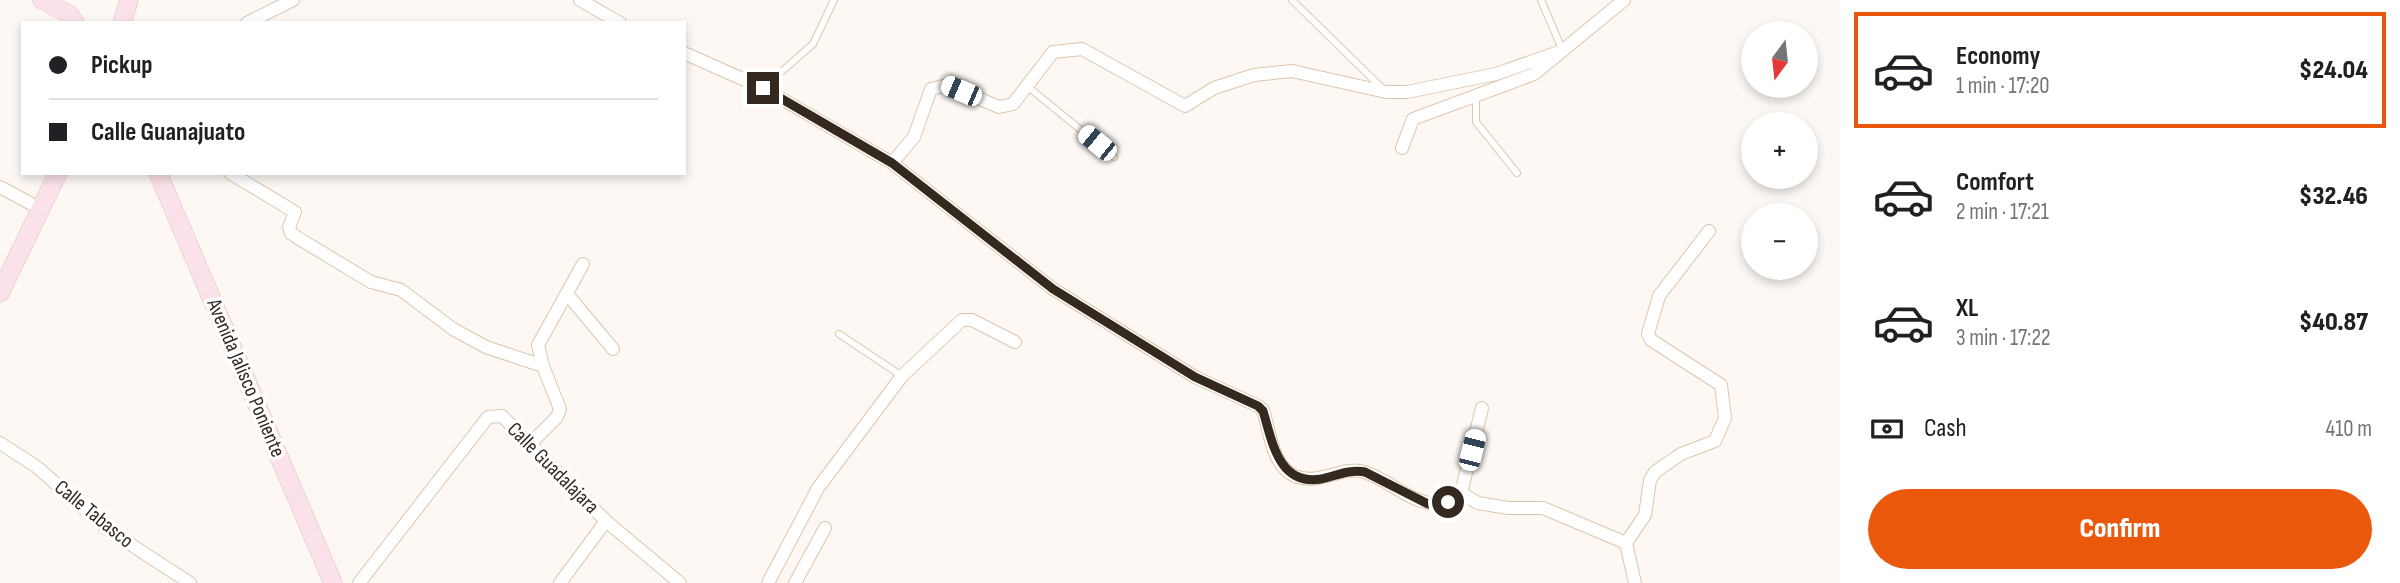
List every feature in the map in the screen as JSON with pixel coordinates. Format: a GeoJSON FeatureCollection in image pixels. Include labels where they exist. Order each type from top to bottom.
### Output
{"type":"FeatureCollection","features":[{"type":"Feature","properties":{"kind":"street"},"geometry":{"type":"LineString","coordinates":[[42,0],[70,15],[74,21]]}},
{"type":"Feature","properties":{"kind":"street"},"geometry":{"type":"LineString","coordinates":[[123,21],[129,0]]}},
{"type":"Feature","properties":{"kind":"street"},"geometry":{"type":"LineString","coordinates":[[251,21],[293,0]]}},
{"type":"Feature","properties":{"kind":"street"},"geometry":{"type":"LineString","coordinates":[[580,0],[617,21]]}},
{"type":"Feature","properties":{"kind":"street"},"geometry":{"type":"LineString","coordinates":[[1402,148],[1412,119],[1534,74],[1624,0]]}},
{"type":"Feature","properties":{"kind":"street"},"geometry":{"type":"LineString","coordinates":[[892,163],[914,137],[931,89],[947,85],[999,107],[1013,104],[1053,52],[1067,48],[1082,49],[1182,106],[1188,106],[1214,89],[1254,75],[1292,71],[1386,92],[1407,92],[1496,74],[1560,51]]}},
{"type":"Feature","properties":{"kind":"street"},"geometry":{"type":"LineString","coordinates":[[686,54],[763,88],[892,163],[1053,289],[1195,377],[1258,406],[1263,411],[1279,463],[1295,475],[1317,480],[1356,470],[1428,504],[1440,505],[1461,493],[1482,408]]}},
{"type":"Feature","properties":{"kind":"street"},"geometry":{"type":"LineString","coordinates":[[0,293],[57,175]]}},
{"type":"Feature","properties":{"kind":"street","name":"Avenida Jalisco Poniente"},"geometry":{"type":"LineString","coordinates":[[159,175],[333,583]]}},
{"type":"Feature","properties":{"kind":"street"},"geometry":{"type":"LineString","coordinates":[[233,175],[295,212],[289,227],[291,233],[298,238],[371,282],[401,290],[453,329],[486,347],[543,366]]}},
{"type":"Feature","properties":{"kind":"street"},"geometry":{"type":"LineString","coordinates":[[0,187],[39,208]]}},
{"type":"Feature","properties":{"kind":"street"},"geometry":{"type":"LineString","coordinates":[[1635,583],[1626,543],[1645,515],[1650,480],[1655,472],[1681,454],[1715,441],[1725,418],[1720,385],[1651,340],[1647,334],[1659,296],[1709,232]]}},
{"type":"Feature","properties":{"kind":"street"},"geometry":{"type":"LineString","coordinates":[[530,444],[557,417],[560,409],[538,345],[583,264]]}},
{"type":"Feature","properties":{"kind":"street"},"geometry":{"type":"LineString","coordinates":[[567,294],[613,349]]}},
{"type":"Feature","properties":{"kind":"street"},"geometry":{"type":"LineString","coordinates":[[768,583],[818,488],[902,376],[962,320],[972,320],[1015,342]]}},
{"type":"Feature","properties":{"kind":"street","name":"Calle Guadalajara"},"geometry":{"type":"LineString","coordinates":[[359,583],[488,417],[502,416],[606,521],[681,583]]}},
{"type":"Feature","properties":{"kind":"street","name":"Calle Tabasco"},"geometry":{"type":"LineString","coordinates":[[0,443],[37,467],[107,529],[190,583]]}},
{"type":"Feature","properties":{"kind":"street"},"geometry":{"type":"LineString","coordinates":[[1461,493],[1478,503],[1508,508],[1542,508],[1626,543]]}},
{"type":"Feature","properties":{"kind":"street"},"geometry":{"type":"LineString","coordinates":[[561,583],[606,521]]}},
{"type":"Feature","properties":{"kind":"street"},"geometry":{"type":"LineString","coordinates":[[795,583],[825,528]]}},
{"type":"Feature","properties":{"kind":"lane"},"geometry":{"type":"LineString","coordinates":[[763,88],[813,44],[834,0]]}},
{"type":"Feature","properties":{"kind":"lane"},"geometry":{"type":"LineString","coordinates":[[1292,0],[1386,92]]}},
{"type":"Feature","properties":{"kind":"lane"},"geometry":{"type":"LineString","coordinates":[[1541,0],[1560,51]]}},
{"type":"Feature","properties":{"kind":"lane"},"geometry":{"type":"LineString","coordinates":[[1027,86],[1114,157]]}},
{"type":"Feature","properties":{"kind":"lane"},"geometry":{"type":"LineString","coordinates":[[1476,94],[1476,122],[1517,173]]}},
{"type":"Feature","properties":{"kind":"lane"},"geometry":{"type":"LineString","coordinates":[[839,334],[902,376]]}},
{"type":"Feature","properties":{"kind":"route"},"geometry":{"type":"LineString","coordinates":[[763,88],[892,163],[1053,289],[1195,377],[1258,406],[1263,411],[1279,463],[1295,475],[1317,480],[1356,470],[1428,504],[1440,505],[1448,502]]}}]}
